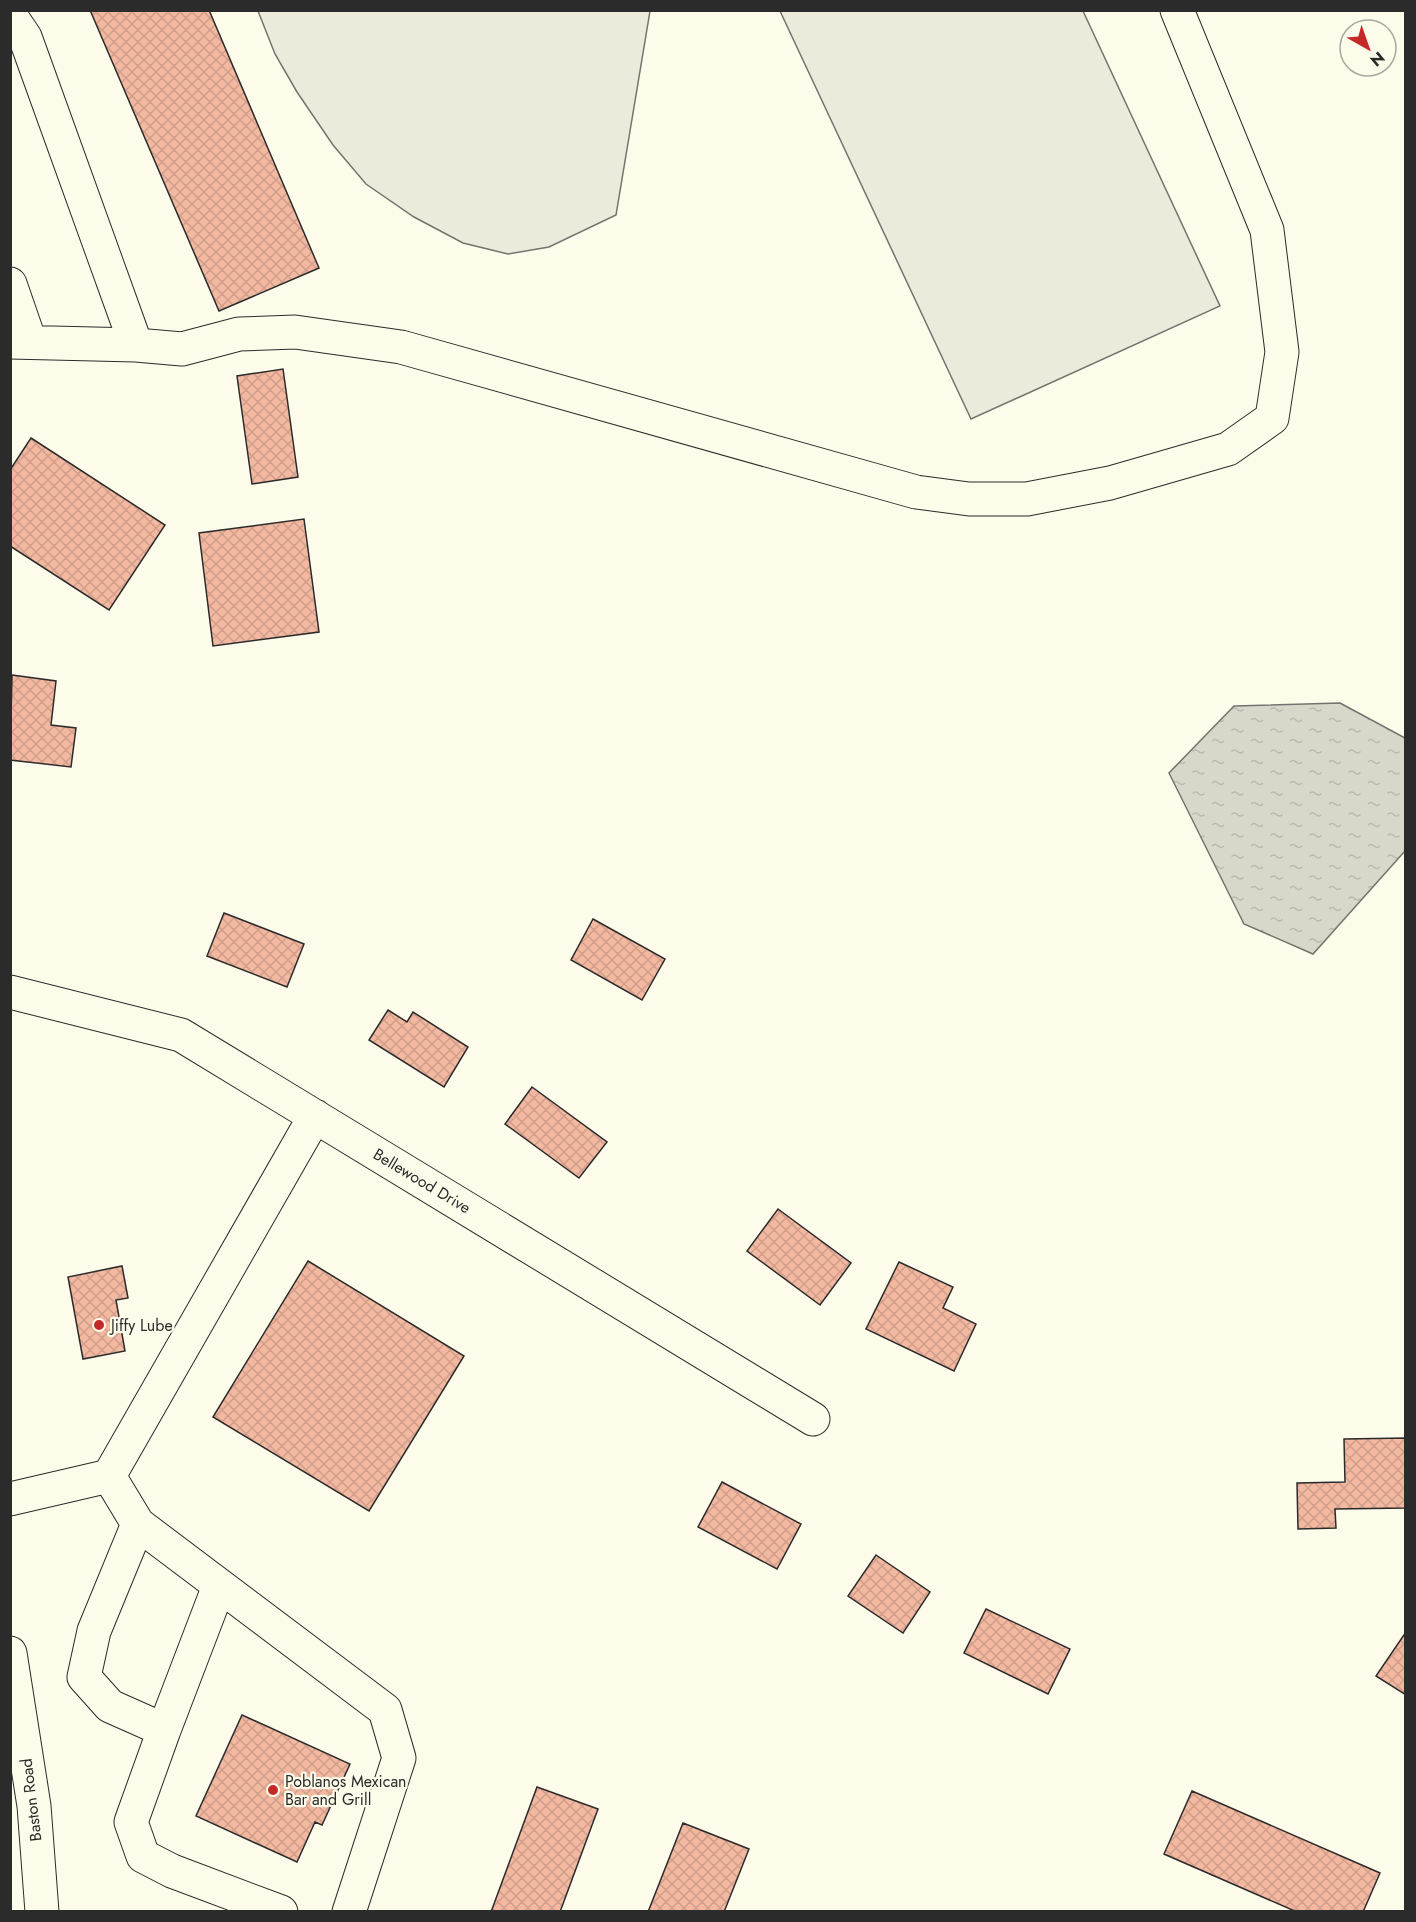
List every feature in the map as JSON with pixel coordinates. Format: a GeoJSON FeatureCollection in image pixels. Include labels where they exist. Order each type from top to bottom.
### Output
{"type":"FeatureCollection","features":[{"type":"Feature","properties":{"kind":"street"},"geometry":{"type":"LineString","coordinates":[[10,284],[20,342],[136,345],[182,349],[239,334],[295,332],[401,347],[916,492],[969,499],[1028,499],[1110,483],[1228,449],[1272,418],[1282,352],[1267,230],[1177,10]]}},
{"type":"Feature","properties":{"kind":"street"},"geometry":{"type":"LineString","coordinates":[[15,31],[136,345]]}},
{"type":"Feature","properties":{"kind":"street","name":"Bellewood Drive"},"geometry":{"type":"LineString","coordinates":[[10,992],[181,1035],[813,1419]]}},
{"type":"Feature","properties":{"kind":"street"},"geometry":{"type":"LineString","coordinates":[[10,1499],[109,1476],[315,1116]]}},
{"type":"Feature","properties":{"kind":"street"},"geometry":{"type":"LineString","coordinates":[[109,1476],[138,1524],[385,1710],[399,1758],[349,1911]]}},
{"type":"Feature","properties":{"kind":"street"},"geometry":{"type":"LineString","coordinates":[[138,1524],[94,1632],[84,1677],[110,1706],[164,1730]]}},
{"type":"Feature","properties":{"kind":"street"},"geometry":{"type":"LineString","coordinates":[[219,1586],[131,1822],[143,1856],[172,1871],[281,1911]]}},
{"type":"Feature","properties":{"kind":"street","name":"Baston Road"},"geometry":{"type":"LineString","coordinates":[[10,1653],[34,1806],[42,1911]]}},
{"type":"Feature","properties":{"kind":"shaded area"},"geometry":{"type":"Polygon","coordinates":[[[258,11],[650,11],[616,215],[549,247],[508,254],[463,243],[414,217],[366,184],[333,145],[297,92],[275,54],[258,11]]]}},
{"type":"Feature","properties":{"kind":"shaded area"},"geometry":{"type":"Polygon","coordinates":[[[780,11],[1083,11],[1220,306],[971,419],[780,11]]]}},
{"type":"Feature","properties":{"kind":"water"},"geometry":{"type":"Polygon","coordinates":[[[1340,703],[1405,738],[1405,851],[1313,954],[1244,924],[1169,773],[1234,706],[1340,703]]]}},
{"type":"Feature","properties":{"kind":"building"},"geometry":{"type":"Polygon","coordinates":[[[90,10],[209,10],[319,268],[219,311],[90,10]]]}},
{"type":"Feature","properties":{"kind":"building"},"geometry":{"type":"Polygon","coordinates":[[[283,369],[298,477],[252,484],[237,376],[283,369]]]}},
{"type":"Feature","properties":{"kind":"building"},"geometry":{"type":"Polygon","coordinates":[[[31,438],[165,525],[109,610],[10,546],[10,470],[31,438]]]}},
{"type":"Feature","properties":{"kind":"building"},"geometry":{"type":"Polygon","coordinates":[[[304,519],[319,632],[213,646],[199,533],[304,519]]]}},
{"type":"Feature","properties":{"kind":"building"},"geometry":{"type":"Polygon","coordinates":[[[12,675],[56,681],[51,725],[76,728],[71,767],[10,760],[12,675]]]}},
{"type":"Feature","properties":{"kind":"building"},"geometry":{"type":"Polygon","coordinates":[[[224,913],[304,944],[287,987],[207,956],[224,913]]]}},
{"type":"Feature","properties":{"kind":"building"},"geometry":{"type":"Polygon","coordinates":[[[593,919],[665,959],[642,1000],[571,960],[593,919]]]}},
{"type":"Feature","properties":{"kind":"building"},"geometry":{"type":"Polygon","coordinates":[[[388,1010],[407,1022],[413,1012],[468,1047],[444,1087],[369,1040],[388,1010]]]}},
{"type":"Feature","properties":{"kind":"building"},"geometry":{"type":"Polygon","coordinates":[[[532,1087],[607,1142],[579,1178],[505,1124],[532,1087]]]}},
{"type":"Feature","properties":{"kind":"building"},"geometry":{"type":"Polygon","coordinates":[[[778,1209],[851,1263],[820,1305],[747,1251],[778,1209]]]}},
{"type":"Feature","properties":{"kind":"building"},"geometry":{"type":"Polygon","coordinates":[[[308,1261],[464,1356],[369,1511],[213,1417],[308,1261]]]}},
{"type":"Feature","properties":{"kind":"building"},"geometry":{"type":"Polygon","coordinates":[[[899,1262],[953,1287],[943,1308],[976,1324],[954,1371],[866,1329],[899,1262]]]}},
{"type":"Feature","properties":{"kind":"building","name":"Jiffy Lube"},"geometry":{"type":"Polygon","coordinates":[[[122,1266],[128,1298],[116,1300],[125,1351],[83,1359],[68,1277],[122,1266]]]}},
{"type":"Feature","properties":{"kind":"building"},"geometry":{"type":"Polygon","coordinates":[[[1406,1438],[1406,1508],[1335,1509],[1336,1528],[1298,1529],[1297,1483],[1345,1482],[1344,1439],[1406,1438]]]}},
{"type":"Feature","properties":{"kind":"building"},"geometry":{"type":"Polygon","coordinates":[[[722,1482],[801,1524],[777,1569],[698,1527],[722,1482]]]}},
{"type":"Feature","properties":{"kind":"building"},"geometry":{"type":"Polygon","coordinates":[[[876,1555],[930,1592],[903,1633],[848,1596],[876,1555]]]}},
{"type":"Feature","properties":{"kind":"building"},"geometry":{"type":"Polygon","coordinates":[[[986,1609],[1070,1649],[1048,1694],[964,1653],[986,1609]]]}},
{"type":"Feature","properties":{"kind":"building"},"geometry":{"type":"Polygon","coordinates":[[[1406,1632],[1406,1695],[1376,1676],[1406,1632]]]}},
{"type":"Feature","properties":{"kind":"building","name":"Poblanos Mexican Bar and Grill"},"geometry":{"type":"Polygon","coordinates":[[[242,1715],[350,1764],[322,1825],[315,1822],[297,1862],[196,1816],[242,1715]]]}},
{"type":"Feature","properties":{"kind":"building"},"geometry":{"type":"Polygon","coordinates":[[[537,1787],[598,1809],[560,1912],[491,1912],[537,1787]]]}},
{"type":"Feature","properties":{"kind":"building"},"geometry":{"type":"Polygon","coordinates":[[[1192,1791],[1380,1873],[1363,1912],[1297,1912],[1164,1854],[1192,1791]]]}},
{"type":"Feature","properties":{"kind":"building"},"geometry":{"type":"Polygon","coordinates":[[[683,1823],[749,1849],[724,1912],[648,1912],[683,1823]]]}},
{"type":"Feature","properties":{"kind":"place","name":"Jiffy Lube"},"geometry":{"type":"Point","coordinates":[99,1325]}},
{"type":"Feature","properties":{"kind":"place","name":"Poblanos Mexican Bar and Grill"},"geometry":{"type":"Point","coordinates":[273,1790]}}]}
